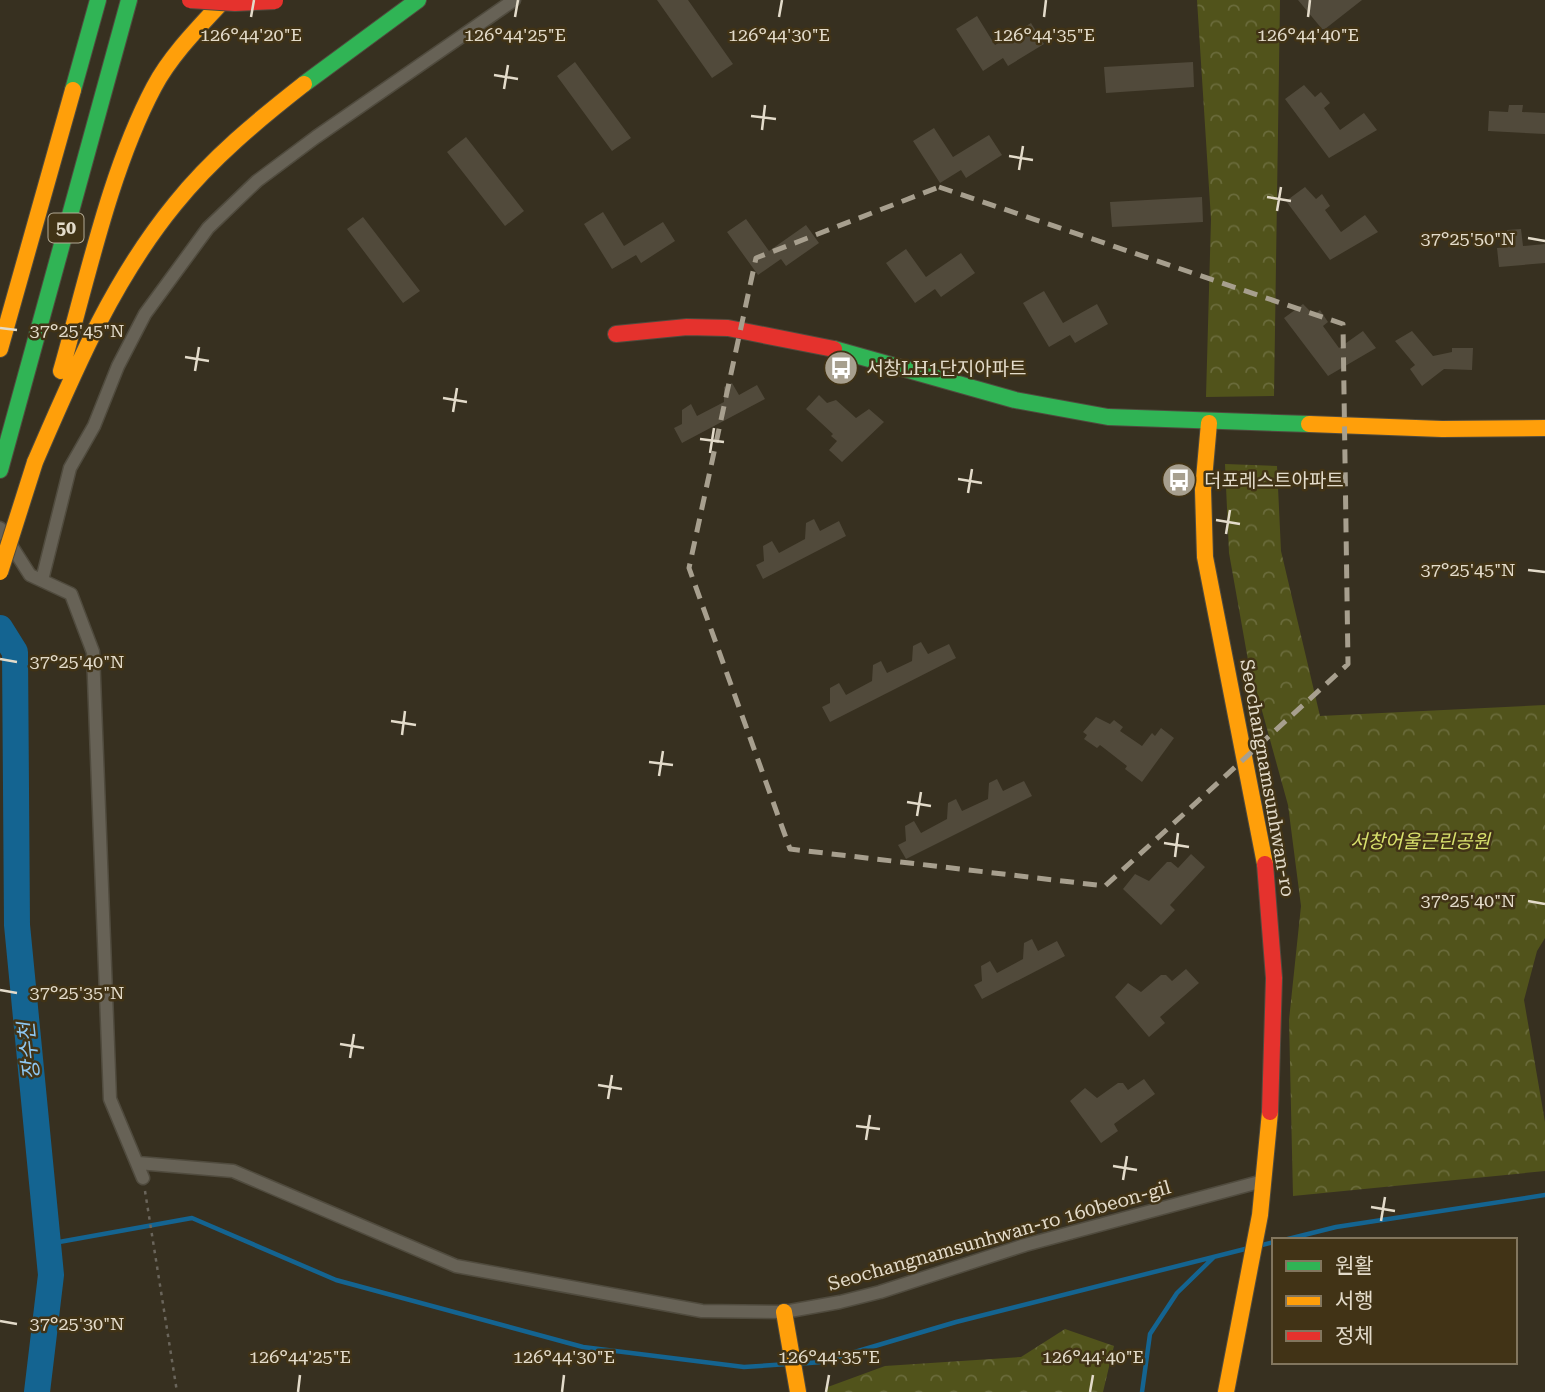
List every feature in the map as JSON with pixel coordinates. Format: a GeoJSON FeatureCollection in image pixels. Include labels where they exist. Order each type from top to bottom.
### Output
{"type":"FeatureCollection","features":[{"type":"Feature","properties":{"kind":"main road"},"geometry":{"type":"LineString","coordinates":[[80,64],[90,0]]}},
{"type":"Feature","properties":{"kind":"main road","name":"50"},"geometry":{"type":"LineString","coordinates":[[0,349],[98,0]]}},
{"type":"Feature","properties":{"kind":"main road","name":"50"},"geometry":{"type":"LineString","coordinates":[[2,463],[129,0]]}},
{"type":"Feature","properties":{"kind":"main road"},"geometry":{"type":"LineString","coordinates":[[190,0],[235,3],[277,0]]}},
{"type":"Feature","properties":{"kind":"main road"},"geometry":{"type":"LineString","coordinates":[[0,572],[35,462],[117,179],[138,121],[155,85],[191,36],[224,0]]}},
{"type":"Feature","properties":{"kind":"main road"},"geometry":{"type":"LineString","coordinates":[[35,462],[80,358],[116,289],[149,238],[196,180],[250,127],[418,0]]}},
{"type":"Feature","properties":{"kind":"main road"},"geometry":{"type":"LineString","coordinates":[[616,334],[687,327],[741,330],[890,362],[1015,400],[1108,417],[1209,423],[1545,428]]}},
{"type":"Feature","properties":{"kind":"main road","name":"Seochangnamsunhwan-ro"},"geometry":{"type":"LineString","coordinates":[[1209,423],[1203,490],[1205,557],[1259,822],[1270,897],[1274,978],[1272,1075],[1260,1215],[1226,1392]]}},
{"type":"Feature","properties":{"kind":"main road"},"geometry":{"type":"LineString","coordinates":[[784,1312],[798,1392]]}},
{"type":"Feature","properties":{"kind":"street"},"geometry":{"type":"LineString","coordinates":[[42,580],[70,468],[94,426],[118,366],[145,314],[200,238],[267,174],[514,0]]}},
{"type":"Feature","properties":{"kind":"street"},"geometry":{"type":"LineString","coordinates":[[0,528],[30,575],[71,594],[93,652],[110,1099],[142,1178]]}},
{"type":"Feature","properties":{"kind":"street","name":"Seochangnamsunhwan-ro 160beon-gil"},"geometry":{"type":"LineString","coordinates":[[138,1163],[233,1171],[456,1266],[702,1311],[784,1312],[880,1292],[1025,1245],[1263,1181]]}},
{"type":"Feature","properties":{"kind":"path"},"geometry":{"type":"LineString","coordinates":[[146,1197],[177,1392]]}},
{"type":"Feature","properties":{"kind":"highlighted area"},"geometry":{"type":"Polygon","coordinates":[[[939,187],[1343,324],[1348,664],[1105,886],[790,849],[689,568],[756,258],[939,187]]]}},
{"type":"Feature","properties":{"kind":"green space"},"geometry":{"type":"Polygon","coordinates":[[[1197,0],[1280,0],[1274,396],[1206,397],[1211,219],[1197,0]]]}},
{"type":"Feature","properties":{"kind":"green space","name":"서창어울근린공원"},"geometry":{"type":"Polygon","coordinates":[[[1225,464],[1277,466],[1281,551],[1320,716],[1545,705],[1545,938],[1537,951],[1524,1000],[1545,1122],[1545,1171],[1293,1196],[1289,1020],[1301,906],[1288,805],[1248,660],[1229,553],[1225,464]]]}},
{"type":"Feature","properties":{"kind":"green space"},"geometry":{"type":"Polygon","coordinates":[[[1065,1329],[1114,1346],[1103,1392],[826,1392],[825,1388],[885,1366],[1021,1357],[1065,1329]]]}},
{"type":"Feature","properties":{"kind":"building"},"geometry":{"type":"Polygon","coordinates":[[[657,0],[688,0],[733,64],[712,78],[657,0]]]}},
{"type":"Feature","properties":{"kind":"building"},"geometry":{"type":"Polygon","coordinates":[[[1298,0],[1362,0],[1322,29],[1298,0]]]}},
{"type":"Feature","properties":{"kind":"building"},"geometry":{"type":"Polygon","coordinates":[[[977,16],[995,45],[1031,23],[1044,44],[1008,66],[1003,58],[983,71],[956,29],[977,16]]]}},
{"type":"Feature","properties":{"kind":"building"},"geometry":{"type":"Polygon","coordinates":[[[575,62],[631,138],[612,151],[557,76],[575,62]]]}},
{"type":"Feature","properties":{"kind":"building"},"geometry":{"type":"Polygon","coordinates":[[[1193,62],[1194,87],[1106,93],[1104,67],[1193,62]]]}},
{"type":"Feature","properties":{"kind":"building"},"geometry":{"type":"Polygon","coordinates":[[[1304,85],[1315,97],[1321,92],[1330,103],[1324,108],[1340,130],[1364,113],[1377,130],[1329,158],[1285,99],[1304,85]]]}},
{"type":"Feature","properties":{"kind":"building"},"geometry":{"type":"Polygon","coordinates":[[[1509,105],[1523,105],[1522,112],[1545,113],[1545,134],[1488,131],[1489,111],[1508,112],[1509,105]]]}},
{"type":"Feature","properties":{"kind":"building"},"geometry":{"type":"Polygon","coordinates":[[[934,128],[953,157],[989,135],[1002,155],[966,178],[961,170],[940,183],[913,141],[934,128]]]}},
{"type":"Feature","properties":{"kind":"building"},"geometry":{"type":"Polygon","coordinates":[[[466,137],[524,211],[505,226],[447,152],[466,137]]]}},
{"type":"Feature","properties":{"kind":"building"},"geometry":{"type":"Polygon","coordinates":[[[1305,187],[1316,199],[1322,194],[1330,206],[1325,210],[1341,232],[1365,215],[1378,232],[1330,260],[1286,201],[1305,187]]]}},
{"type":"Feature","properties":{"kind":"building"},"geometry":{"type":"Polygon","coordinates":[[[1202,197],[1203,222],[1112,227],[1110,202],[1202,197]]]}},
{"type":"Feature","properties":{"kind":"building"},"geometry":{"type":"Polygon","coordinates":[[[603,212],[624,246],[663,222],[675,241],[641,263],[636,255],[612,269],[584,224],[603,212]]]}},
{"type":"Feature","properties":{"kind":"building"},"geometry":{"type":"Polygon","coordinates":[[[363,217],[420,291],[403,303],[347,229],[363,217]]]}},
{"type":"Feature","properties":{"kind":"building"},"geometry":{"type":"Polygon","coordinates":[[[746,219],[769,251],[806,225],[819,243],[786,266],[781,259],[758,275],[727,232],[746,219]]]}},
{"type":"Feature","properties":{"kind":"building"},"geometry":{"type":"Polygon","coordinates":[[[1521,229],[1523,246],[1545,244],[1545,263],[1499,267],[1497,248],[1508,247],[1507,230],[1521,229]]]}},
{"type":"Feature","properties":{"kind":"building"},"geometry":{"type":"Polygon","coordinates":[[[906,249],[926,277],[961,253],[975,273],[941,297],[935,289],[915,303],[886,263],[906,249]]]}},
{"type":"Feature","properties":{"kind":"building"},"geometry":{"type":"Polygon","coordinates":[[[1044,291],[1063,323],[1097,304],[1108,324],[1075,343],[1070,335],[1049,347],[1023,303],[1044,291]]]}},
{"type":"Feature","properties":{"kind":"building"},"geometry":{"type":"Polygon","coordinates":[[[1303,304],[1314,315],[1320,310],[1328,322],[1323,326],[1339,348],[1363,331],[1376,348],[1328,376],[1284,318],[1303,304]]]}},
{"type":"Feature","properties":{"kind":"building"},"geometry":{"type":"Polygon","coordinates":[[[1412,331],[1433,356],[1452,352],[1452,348],[1473,348],[1472,370],[1444,369],[1422,386],[1410,369],[1415,365],[1395,341],[1412,331]]]}},
{"type":"Feature","properties":{"kind":"building"},"geometry":{"type":"Polygon","coordinates":[[[732,383],[739,395],[757,385],[765,399],[682,443],[674,428],[682,424],[682,410],[691,404],[697,416],[724,402],[724,387],[732,383]]]}},
{"type":"Feature","properties":{"kind":"building"},"geometry":{"type":"Polygon","coordinates":[[[819,395],[827,403],[836,400],[856,418],[869,409],[884,422],[842,462],[829,450],[837,441],[831,436],[833,434],[806,409],[819,395]]]}},
{"type":"Feature","properties":{"kind":"building"},"geometry":{"type":"Polygon","coordinates":[[[814,519],[820,531],[839,521],[846,536],[763,579],[756,565],[764,561],[763,546],[772,541],[779,553],[805,539],[806,523],[814,519]]]}},
{"type":"Feature","properties":{"kind":"building"},"geometry":{"type":"Polygon","coordinates":[[[921,642],[928,654],[949,644],[956,658],[830,722],[822,707],[830,703],[830,688],[839,683],[846,695],[872,681],[873,665],[881,661],[887,673],[912,661],[913,646],[921,642]]]}},
{"type":"Feature","properties":{"kind":"building"},"geometry":{"type":"Polygon","coordinates":[[[1096,717],[1110,724],[1114,720],[1123,727],[1120,731],[1142,746],[1152,733],[1155,736],[1161,728],[1174,738],[1142,782],[1100,745],[1097,748],[1084,739],[1087,735],[1083,732],[1096,717]]]}},
{"type":"Feature","properties":{"kind":"building"},"geometry":{"type":"Polygon","coordinates":[[[997,779],[1003,791],[1024,781],[1032,796],[906,859],[898,845],[906,841],[905,826],[914,821],[921,833],[947,819],[948,803],[956,799],[962,811],[988,799],[989,783],[997,779]]]}},
{"type":"Feature","properties":{"kind":"building"},"geometry":{"type":"Polygon","coordinates":[[[1191,854],[1205,867],[1170,905],[1175,910],[1161,925],[1123,889],[1135,874],[1149,881],[1167,862],[1178,868],[1191,854]]]}},
{"type":"Feature","properties":{"kind":"building"},"geometry":{"type":"Polygon","coordinates":[[[1032,939],[1038,951],[1057,941],[1065,956],[982,999],[974,985],[982,981],[981,966],[990,961],[997,973],[1023,959],[1024,943],[1032,939]]]}},
{"type":"Feature","properties":{"kind":"building"},"geometry":{"type":"Polygon","coordinates":[[[1186,969],[1199,983],[1160,1017],[1165,1023],[1149,1037],[1115,997],[1128,983],[1141,992],[1161,975],[1166,975],[1172,981],[1186,969]]]}},
{"type":"Feature","properties":{"kind":"building"},"geometry":{"type":"Polygon","coordinates":[[[1144,1079],[1155,1094],[1114,1124],[1118,1131],[1101,1143],[1070,1101],[1085,1088],[1097,1098],[1118,1083],[1123,1083],[1128,1090],[1144,1079]]]}},
{"type":"Feature","properties":{"kind":"waterway","name":"장수천"},"geometry":{"type":"LineString","coordinates":[[0,628],[15,652],[17,925],[51,1275],[37,1392]]}},
{"type":"Feature","properties":{"kind":"waterway"},"geometry":{"type":"LineString","coordinates":[[1292,1238],[1336,1227],[1545,1195]]}},
{"type":"Feature","properties":{"kind":"waterway"},"geometry":{"type":"LineString","coordinates":[[48,1244],[192,1218],[336,1280],[583,1347],[744,1367],[788,1364]]}},
{"type":"Feature","properties":{"kind":"waterway"},"geometry":{"type":"LineString","coordinates":[[1258,1246],[1272,1242]]}},
{"type":"Feature","properties":{"kind":"waterway"},"geometry":{"type":"LineString","coordinates":[[797,1364],[821,1362],[956,1322],[1249,1248]]}},
{"type":"Feature","properties":{"kind":"waterway"},"geometry":{"type":"LineString","coordinates":[[1142,1392],[1150,1334],[1177,1293],[1214,1257]]}},
{"type":"Feature","properties":{"kind":"traffic: fast"},"geometry":{"type":"LineString","coordinates":[[73,90],[98,0]]}},
{"type":"Feature","properties":{"kind":"traffic: fast"},"geometry":{"type":"LineString","coordinates":[[0,470],[129,0]]}},
{"type":"Feature","properties":{"kind":"traffic: fast"},"geometry":{"type":"LineString","coordinates":[[304,84],[418,0]]}},
{"type":"Feature","properties":{"kind":"traffic: fast"},"geometry":{"type":"LineString","coordinates":[[834,349],[1015,400],[1108,417],[1309,424]]}},
{"type":"Feature","properties":{"kind":"traffic: slow"},"geometry":{"type":"LineString","coordinates":[[61,371],[112,189],[138,119],[169,64],[224,0]]}},
{"type":"Feature","properties":{"kind":"traffic: slow"},"geometry":{"type":"LineString","coordinates":[[35,462],[96,328],[152,234],[189,187],[220,155],[304,84]]}},
{"type":"Feature","properties":{"kind":"traffic: slow"},"geometry":{"type":"LineString","coordinates":[[0,349],[73,90]]}},
{"type":"Feature","properties":{"kind":"traffic: slow"},"geometry":{"type":"LineString","coordinates":[[1209,423],[1203,490],[1205,557],[1265,864]]}},
{"type":"Feature","properties":{"kind":"traffic: slow"},"geometry":{"type":"LineString","coordinates":[[1309,424],[1442,429],[1545,428]]}},
{"type":"Feature","properties":{"kind":"traffic: slow"},"geometry":{"type":"LineString","coordinates":[[0,572],[35,462]]}},
{"type":"Feature","properties":{"kind":"traffic: slow"},"geometry":{"type":"LineString","coordinates":[[1226,1392],[1260,1215],[1270,1112]]}},
{"type":"Feature","properties":{"kind":"traffic: slow"},"geometry":{"type":"LineString","coordinates":[[784,1312],[798,1392]]}},
{"type":"Feature","properties":{"kind":"traffic: jam"},"geometry":{"type":"LineString","coordinates":[[190,0],[235,3],[275,1]]}},
{"type":"Feature","properties":{"kind":"traffic: jam"},"geometry":{"type":"LineString","coordinates":[[616,334],[687,327],[728,328],[834,349]]}},
{"type":"Feature","properties":{"kind":"traffic: jam"},"geometry":{"type":"LineString","coordinates":[[1265,864],[1274,978],[1270,1112]]}},
{"type":"Feature","properties":{"kind":"place","name":"서창LH1단지아파트"},"geometry":{"type":"Point","coordinates":[841,368]}},
{"type":"Feature","properties":{"kind":"place","name":"더포레스트아파트"},"geometry":{"type":"Point","coordinates":[1179,480]}}]}
